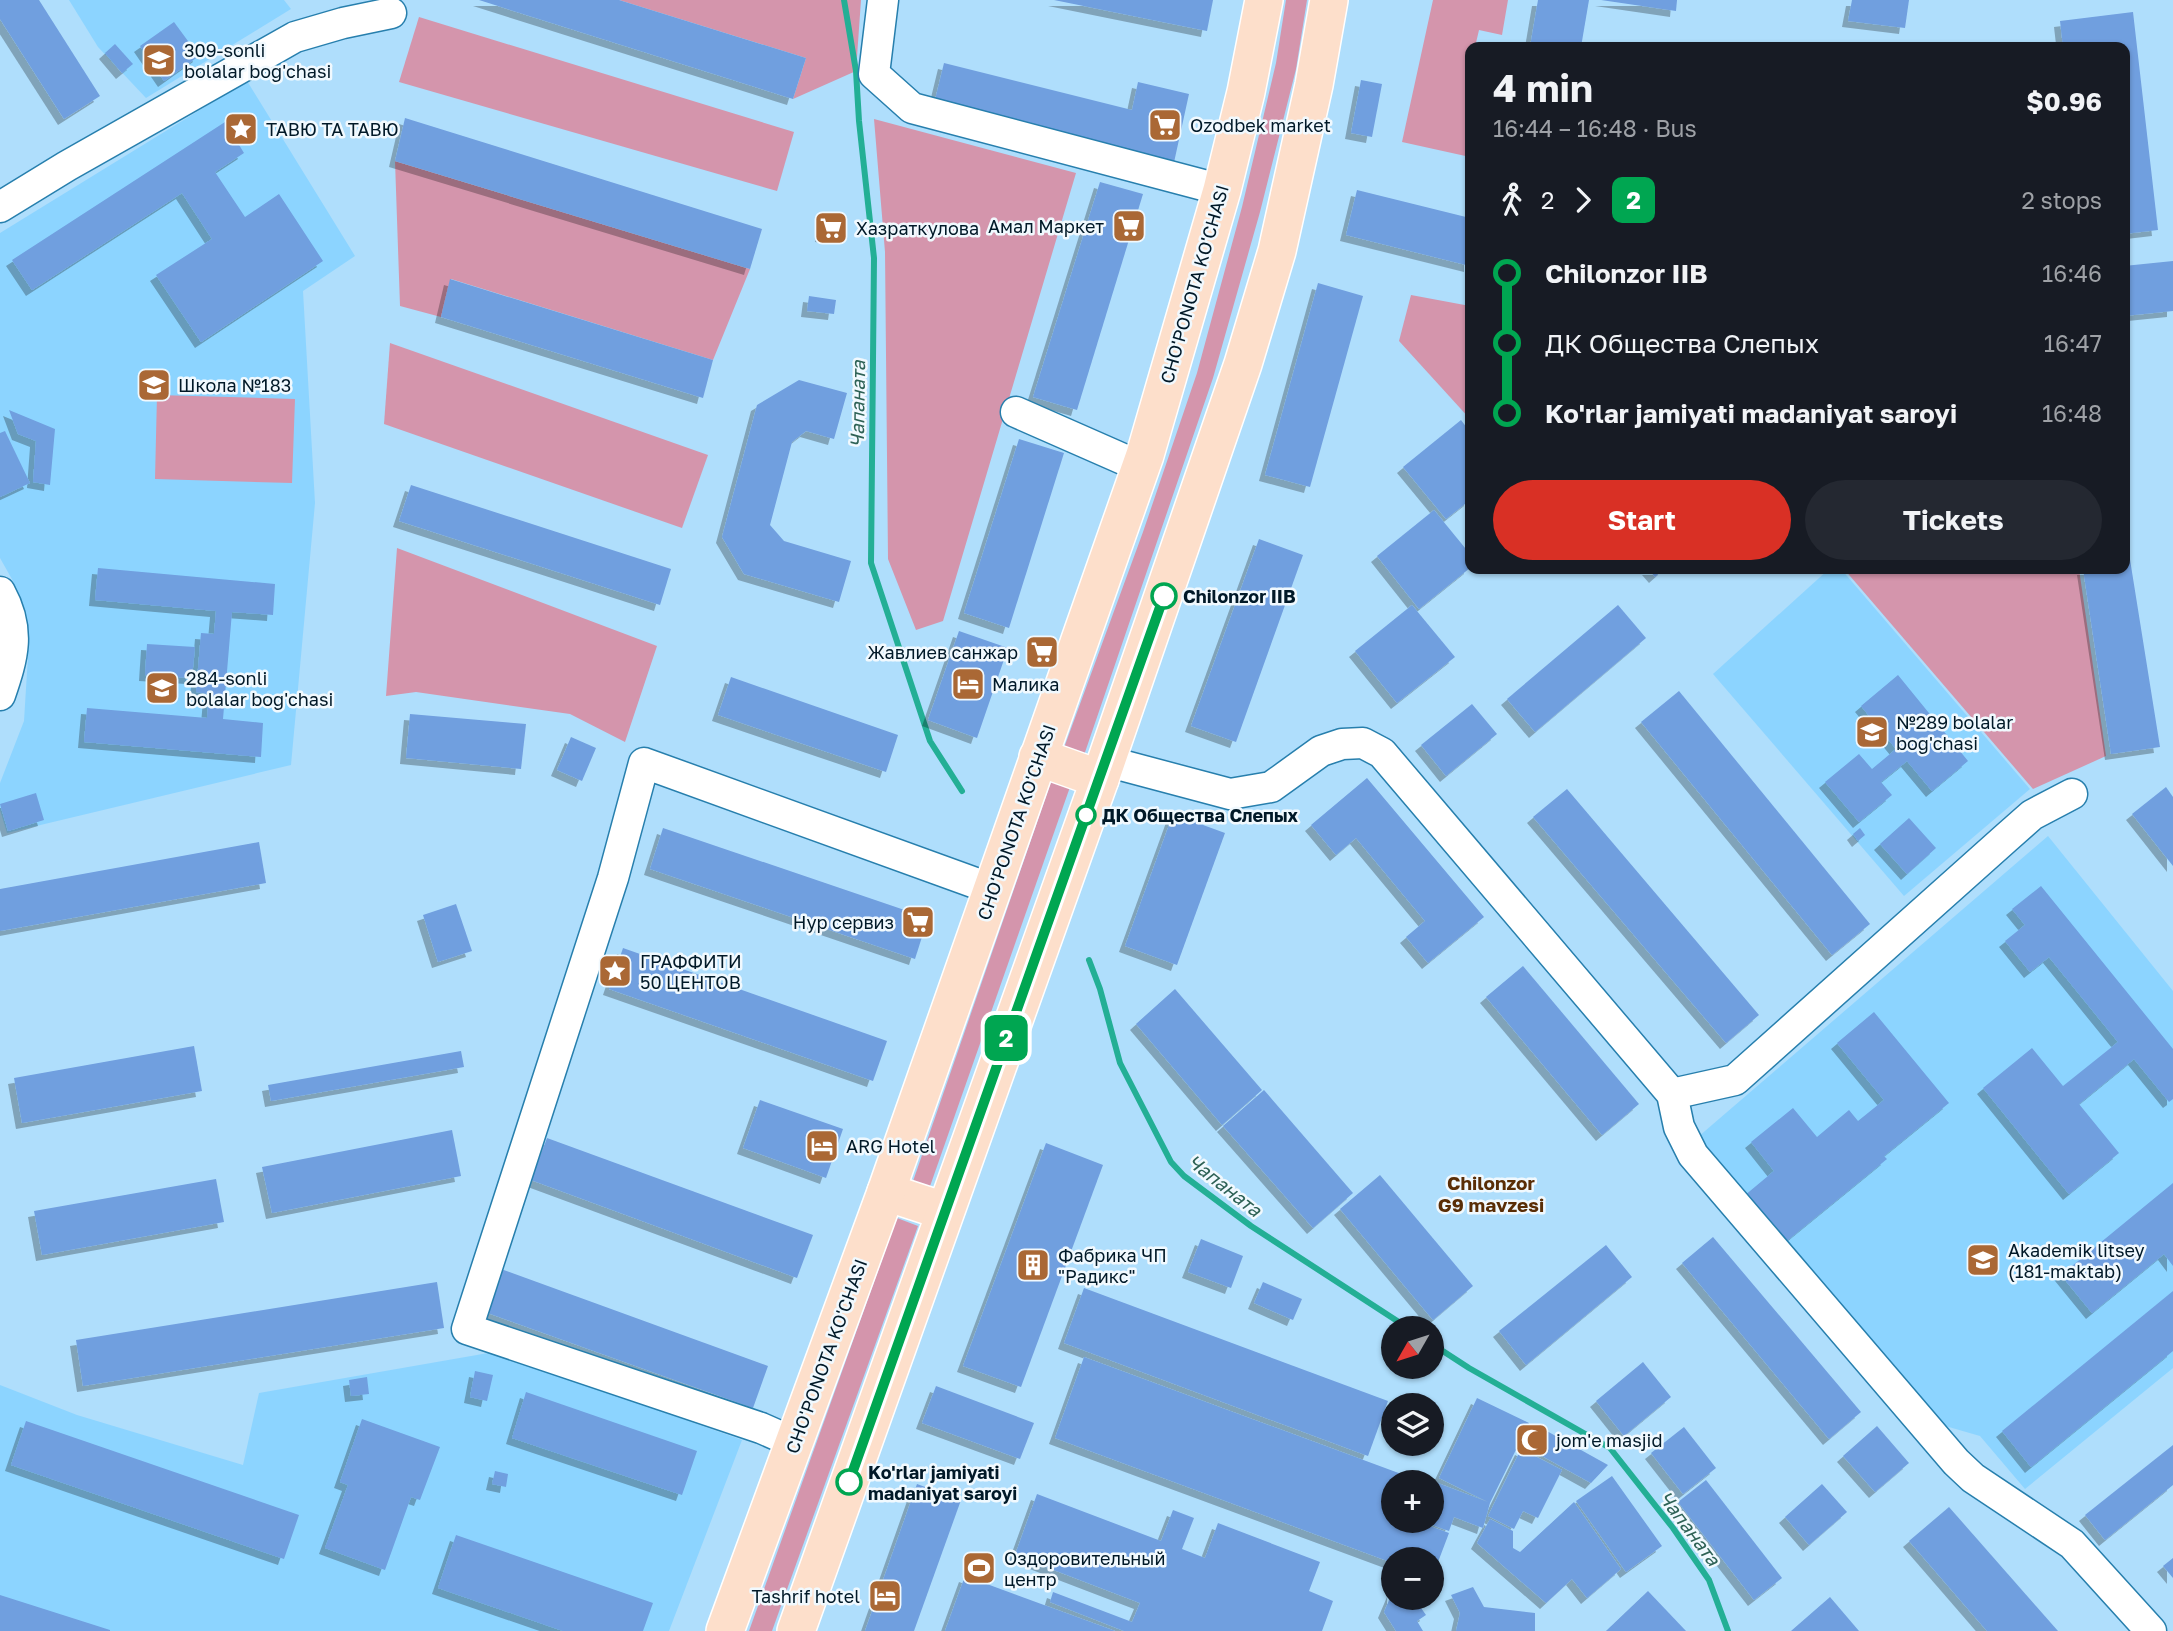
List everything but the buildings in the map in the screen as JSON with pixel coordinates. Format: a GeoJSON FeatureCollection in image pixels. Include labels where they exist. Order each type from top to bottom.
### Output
{"type":"FeatureCollection","features":[{"type":"Feature","properties":{"kind":"main road","name":"CHO'PONOTA KO'CHASI"},"geometry":{"type":"LineString","coordinates":[[724,1631],[886,1192],[1141,467],[1222,190],[1246,92],[1264,0]]}},
{"type":"Feature","properties":{"kind":"main road"},"geometry":{"type":"LineString","coordinates":[[796,1631],[1103,770],[1239,377],[1269,276],[1314,85],[1329,0]]}},
{"type":"Feature","properties":{"kind":"main road"},"geometry":{"type":"LineString","coordinates":[[1038,757],[1103,770]]}},
{"type":"Feature","properties":{"kind":"main road"},"geometry":{"type":"LineString","coordinates":[[886,1192],[944,1211]]}},
{"type":"Feature","properties":{"kind":"street"},"geometry":{"type":"LineString","coordinates":[[883,0],[874,74],[912,108],[1222,190]]}},
{"type":"Feature","properties":{"kind":"street"},"geometry":{"type":"LineString","coordinates":[[0,206],[295,37],[391,13]]}},
{"type":"Feature","properties":{"kind":"street"},"geometry":{"type":"LineString","coordinates":[[1016,412],[1141,467]]}},
{"type":"Feature","properties":{"kind":"street"},"geometry":{"type":"LineString","coordinates":[[0,593],[10,619],[14,642],[0,695]]}},
{"type":"Feature","properties":{"kind":"street"},"geometry":{"type":"LineString","coordinates":[[1103,770],[1230,794],[1271,787],[1321,751],[1342,744],[1363,743],[1382,753],[1672,1094],[1679,1127],[1693,1155],[1956,1462],[1986,1488],[2072,1545],[2151,1631]]}},
{"type":"Feature","properties":{"kind":"street"},"geometry":{"type":"LineString","coordinates":[[794,1443],[761,1428],[467,1329],[610,889],[643,763],[992,888]]}},
{"type":"Feature","properties":{"kind":"street"},"geometry":{"type":"LineString","coordinates":[[1679,1127],[2032,815],[2072,794]]}},
{"type":"Feature","properties":{"kind":"street"},"geometry":{"type":"LineString","coordinates":[[1672,1094],[1735,1080]]}},
{"type":"Feature","properties":{"kind":"shaded area","name":"309-sonli bolalar bog'chasi"},"geometry":{"type":"Polygon","coordinates":[[[69,0],[284,0],[291,9],[146,98],[98,47],[69,0]]]}},
{"type":"Feature","properties":{"kind":"shaded area"},"geometry":{"type":"Polygon","coordinates":[[[619,0],[861,0],[856,71],[793,99],[806,58],[619,0]]]}},
{"type":"Feature","properties":{"kind":"shaded area"},"geometry":{"type":"Polygon","coordinates":[[[1286,0],[1307,0],[1296,69],[1260,212],[1213,378],[1081,764],[1061,756],[1143,532],[1197,373],[1242,207],[1276,63],[1286,0]]]}},
{"type":"Feature","properties":{"kind":"shaded area"},"geometry":{"type":"Polygon","coordinates":[[[1433,0],[1508,0],[1502,35],[1479,30],[1476,42],[1465,42],[1465,156],[1402,142],[1433,0]]]}},
{"type":"Feature","properties":{"kind":"shaded area"},"geometry":{"type":"Polygon","coordinates":[[[419,17],[794,132],[777,191],[399,82],[419,17]]]}},
{"type":"Feature","properties":{"kind":"shaded area"},"geometry":{"type":"Polygon","coordinates":[[[247,81],[355,256],[303,291],[315,503],[291,765],[7,833],[0,810],[0,783],[24,721],[28,656],[13,581],[0,558],[0,233],[247,81]]]}},
{"type":"Feature","properties":{"kind":"shaded area"},"geometry":{"type":"Polygon","coordinates":[[[874,119],[1076,173],[943,621],[916,630],[888,559],[885,252],[874,119]]]}},
{"type":"Feature","properties":{"kind":"shaded area"},"geometry":{"type":"Polygon","coordinates":[[[395,161],[750,269],[713,360],[451,279],[441,317],[400,306],[395,161]]]}},
{"type":"Feature","properties":{"kind":"shaded area"},"geometry":{"type":"Polygon","coordinates":[[[1411,295],[1465,305],[1465,414],[1399,341],[1411,295]]]}},
{"type":"Feature","properties":{"kind":"shaded area"},"geometry":{"type":"Polygon","coordinates":[[[390,343],[708,455],[682,528],[384,424],[390,343]]]}},
{"type":"Feature","properties":{"kind":"shaded area"},"geometry":{"type":"Polygon","coordinates":[[[157,395],[295,399],[292,483],[155,479],[157,395]]]}},
{"type":"Feature","properties":{"kind":"shaded area"},"geometry":{"type":"Polygon","coordinates":[[[397,548],[657,646],[625,742],[570,714],[416,692],[386,696],[397,548]]]}},
{"type":"Feature","properties":{"kind":"shaded area","name":"№289 bolalar bog'chasi"},"geometry":{"type":"Polygon","coordinates":[[[1823,574],[1845,574],[2030,789],[1904,896],[1713,674],[1823,574]]]}},
{"type":"Feature","properties":{"kind":"shaded area"},"geometry":{"type":"Polygon","coordinates":[[[1848,574],[2080,574],[2106,756],[2033,789],[1848,574]]]}},
{"type":"Feature","properties":{"kind":"shaded area"},"geometry":{"type":"Polygon","coordinates":[[[1051,782],[1070,787],[928,1192],[911,1187],[1051,782]]]}},
{"type":"Feature","properties":{"kind":"shaded area","name":"Akademik litsey (181-maktab)"},"geometry":{"type":"Polygon","coordinates":[[[2048,836],[2173,991],[2173,1368],[2025,1489],[1980,1436],[1935,1423],[1699,1152],[1698,1137],[2048,836]]]}},
{"type":"Feature","properties":{"kind":"shaded area"},"geometry":{"type":"Polygon","coordinates":[[[897,1218],[918,1226],[772,1631],[749,1631],[897,1218]]]}},
{"type":"Feature","properties":{"kind":"shaded area"},"geometry":{"type":"Polygon","coordinates":[[[494,1352],[742,1440],[669,1631],[0,1631],[0,1385],[77,1415],[243,1465],[259,1393],[494,1352]]]}},
{"type":"Feature","properties":{"kind":"waterway","name":"Чапаната"},"geometry":{"type":"LineString","coordinates":[[844,0],[856,71],[874,258],[871,563],[930,741],[962,791]]}},
{"type":"Feature","properties":{"kind":"waterway","name":"Чапаната"},"geometry":{"type":"LineString","coordinates":[[1089,960],[1100,989],[1120,1063],[1171,1162],[1184,1176],[1251,1226],[1390,1316]]}},
{"type":"Feature","properties":{"kind":"waterway","name":"Чапаната"},"geometry":{"type":"LineString","coordinates":[[1444,1352],[1610,1448],[1673,1528],[1709,1580],[1728,1631]]}},
{"type":"Feature","properties":{"kind":"bus line","name":"2"},"geometry":{"type":"LineString","coordinates":[[849,1482],[1164,596]]}},
{"type":"Feature","properties":{"kind":"place","name":"309-sonli bolalar bog'chasi"},"geometry":{"type":"Point","coordinates":[159,60]}},
{"type":"Feature","properties":{"kind":"place","name":"Ozodbek market"},"geometry":{"type":"Point","coordinates":[1165,125]}},
{"type":"Feature","properties":{"kind":"place","name":"ТАВЮ ТА ТАВЮ"},"geometry":{"type":"Point","coordinates":[241,129]}},
{"type":"Feature","properties":{"kind":"place","name":"Амал Маркет"},"geometry":{"type":"Point","coordinates":[1129,226]}},
{"type":"Feature","properties":{"kind":"place","name":"Хазраткулова"},"geometry":{"type":"Point","coordinates":[831,228]}},
{"type":"Feature","properties":{"kind":"place","name":"Школа №183"},"geometry":{"type":"Point","coordinates":[154,385]}},
{"type":"Feature","properties":{"kind":"place","name":"Chilonzor IIB"},"geometry":{"type":"Point","coordinates":[1164,596]}},
{"type":"Feature","properties":{"kind":"place","name":"Жавлиев санжар"},"geometry":{"type":"Point","coordinates":[1042,652]}},
{"type":"Feature","properties":{"kind":"place","name":"Малика"},"geometry":{"type":"Point","coordinates":[968,684]}},
{"type":"Feature","properties":{"kind":"place","name":"284-sonli bolalar bog'chasi"},"geometry":{"type":"Point","coordinates":[162,688]}},
{"type":"Feature","properties":{"kind":"place","name":"№289 bolalar bog'chasi"},"geometry":{"type":"Point","coordinates":[1872,732]}},
{"type":"Feature","properties":{"kind":"place","name":"ДК Общества Слепых"},"geometry":{"type":"Point","coordinates":[1086,815]}},
{"type":"Feature","properties":{"kind":"place","name":"Нур сервиз"},"geometry":{"type":"Point","coordinates":[918,922]}},
{"type":"Feature","properties":{"kind":"place","name":"ГРАФФИТИ 50 ЦЕНТОВ"},"geometry":{"type":"Point","coordinates":[615,971]}},
{"type":"Feature","properties":{"kind":"place","name":"ARG Hotel"},"geometry":{"type":"Point","coordinates":[822,1146]}},
{"type":"Feature","properties":{"kind":"place","name":"Akademik litsey (181-maktab)"},"geometry":{"type":"Point","coordinates":[1983,1260]}},
{"type":"Feature","properties":{"kind":"place","name":"Фабрика ЧП \"Радикс\""},"geometry":{"type":"Point","coordinates":[1033,1265]}},
{"type":"Feature","properties":{"kind":"place","name":"jom'e masjid"},"geometry":{"type":"Point","coordinates":[1532,1440]}},
{"type":"Feature","properties":{"kind":"place","name":"Ko'rlar jamiyati madaniyat saroyi"},"geometry":{"type":"Point","coordinates":[849,1482]}},
{"type":"Feature","properties":{"kind":"place","name":"Оздоровительный центр"},"geometry":{"type":"Point","coordinates":[979,1568]}},
{"type":"Feature","properties":{"kind":"place","name":"Tashrif hotel"},"geometry":{"type":"Point","coordinates":[885,1596]}},
{"type":"Feature","properties":{"kind":"district","name":"Chilonzor G9 mavzesi"},"geometry":{"type":"Point","coordinates":[1491,1193]}}]}
